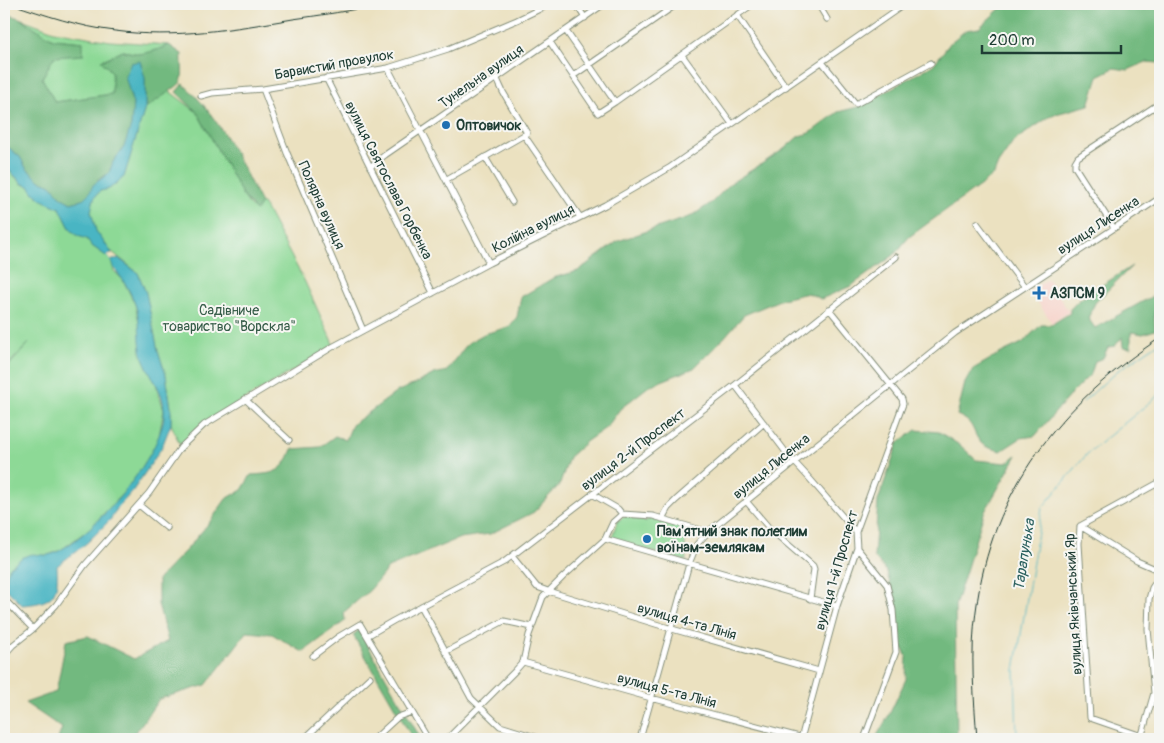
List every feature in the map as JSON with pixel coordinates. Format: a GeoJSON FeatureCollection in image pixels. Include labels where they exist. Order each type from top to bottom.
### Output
{"type":"FeatureCollection","features":[{"type":"Feature","properties":{"kind":"street","name":"Барвистий провулок"},"geometry":{"type":"LineString","coordinates":[[201,96],[212,93],[263,89],[388,68],[448,48],[517,20],[550,4]]}},
{"type":"Feature","properties":{"kind":"street"},"geometry":{"type":"LineString","coordinates":[[576,4],[585,18]]}},
{"type":"Feature","properties":{"kind":"street","name":"Тунельна вулиця"},"geometry":{"type":"LineString","coordinates":[[370,167],[604,4]]}},
{"type":"Feature","properties":{"kind":"street"},"geometry":{"type":"LineString","coordinates":[[573,76],[677,4]]}},
{"type":"Feature","properties":{"kind":"street"},"geometry":{"type":"LineString","coordinates":[[550,42],[598,114],[753,4]]}},
{"type":"Feature","properties":{"kind":"street"},"geometry":{"type":"LineString","coordinates":[[818,4],[827,19]]}},
{"type":"Feature","properties":{"kind":"street","name":"Колійна вулиця"},"geometry":{"type":"LineString","coordinates":[[4,655],[56,605],[90,559],[149,493],[181,447],[204,425],[363,330],[489,263],[605,205],[669,168],[786,88],[897,6],[905,4]]}},
{"type":"Feature","properties":{"kind":"street"},"geometry":{"type":"LineString","coordinates":[[737,15],[786,88]]}},
{"type":"Feature","properties":{"kind":"street"},"geometry":{"type":"LineString","coordinates":[[566,31],[615,102]]}},
{"type":"Feature","properties":{"kind":"street"},"geometry":{"type":"LineString","coordinates":[[682,54],[732,124]]}},
{"type":"Feature","properties":{"kind":"street"},"geometry":{"type":"LineString","coordinates":[[822,62],[856,104],[931,63]]}},
{"type":"Feature","properties":{"kind":"street"},"geometry":{"type":"LineString","coordinates":[[388,68],[422,130],[489,263]]}},
{"type":"Feature","properties":{"kind":"street","name":"вулиця Святослава Горбенка"},"geometry":{"type":"LineString","coordinates":[[326,78],[433,293]]}},
{"type":"Feature","properties":{"kind":"street"},"geometry":{"type":"LineString","coordinates":[[446,179],[527,133],[497,79]]}},
{"type":"Feature","properties":{"kind":"street","name":"Полярна вулиця"},"geometry":{"type":"LineString","coordinates":[[263,89],[287,153],[363,330]]}},
{"type":"Feature","properties":{"kind":"street"},"geometry":{"type":"LineString","coordinates":[[1114,228],[1075,167],[1075,162],[1078,157],[1160,103]]}},
{"type":"Feature","properties":{"kind":"street"},"geometry":{"type":"LineString","coordinates":[[524,135],[580,217]]}},
{"type":"Feature","properties":{"kind":"street"},"geometry":{"type":"LineString","coordinates":[[485,157],[512,202]]}},
{"type":"Feature","properties":{"kind":"street","name":"вулиця Лисенка"},"geometry":{"type":"LineString","coordinates":[[640,739],[689,564],[697,544],[708,532],[955,333],[1160,198]]}},
{"type":"Feature","properties":{"kind":"street"},"geometry":{"type":"LineString","coordinates":[[977,223],[1025,286]]}},
{"type":"Feature","properties":{"kind":"street","name":"вулиця 2-й Проспект"},"geometry":{"type":"LineString","coordinates":[[367,636],[512,556],[735,385],[896,257]]}},
{"type":"Feature","properties":{"kind":"street"},"geometry":{"type":"LineString","coordinates":[[829,309],[891,384]]}},
{"type":"Feature","properties":{"kind":"street","name":"вулиця 1-й Проспект"},"geometry":{"type":"LineString","coordinates":[[803,739],[837,606],[857,548],[856,532],[903,404],[902,399],[891,384]]}},
{"type":"Feature","properties":{"kind":"street"},"geometry":{"type":"LineString","coordinates":[[735,385],[793,462],[856,532]]}},
{"type":"Feature","properties":{"kind":"street"},"geometry":{"type":"LineString","coordinates":[[246,399],[289,440]]}},
{"type":"Feature","properties":{"kind":"street"},"geometry":{"type":"LineString","coordinates":[[662,519],[668,508],[676,500],[764,423]]}},
{"type":"Feature","properties":{"kind":"street","name":"вулиця Яківчанський Яр"},"geometry":{"type":"LineString","coordinates":[[1141,738],[1090,718],[1079,544],[1080,526],[1160,482]]}},
{"type":"Feature","properties":{"kind":"street"},"geometry":{"type":"LineString","coordinates":[[592,494],[618,509],[622,514],[662,519],[708,532]]}},
{"type":"Feature","properties":{"kind":"street"},"geometry":{"type":"LineString","coordinates":[[746,501],[770,529],[813,566],[810,598]]}},
{"type":"Feature","properties":{"kind":"street"},"geometry":{"type":"LineString","coordinates":[[138,505],[167,528]]}},
{"type":"Feature","properties":{"kind":"street"},"geometry":{"type":"LineString","coordinates":[[447,739],[522,662],[543,597],[605,539],[614,522],[622,514]]}},
{"type":"Feature","properties":{"kind":"street"},"geometry":{"type":"LineString","coordinates":[[1080,526],[1137,561],[1160,571]]}},
{"type":"Feature","properties":{"kind":"street"},"geometry":{"type":"LineString","coordinates":[[605,539],[837,606]]}},
{"type":"Feature","properties":{"kind":"street"},"geometry":{"type":"LineString","coordinates":[[857,548],[887,585],[893,610],[896,652],[864,739]]}},
{"type":"Feature","properties":{"kind":"street"},"geometry":{"type":"LineString","coordinates":[[512,556],[537,587],[548,592]]}},
{"type":"Feature","properties":{"kind":"street"},"geometry":{"type":"LineString","coordinates":[[1141,738],[1154,693],[1148,629],[1149,599],[1152,588],[1160,576]]}},
{"type":"Feature","properties":{"kind":"street","name":"вулиця 4-та Лінія"},"geometry":{"type":"LineString","coordinates":[[548,592],[819,671]]}},
{"type":"Feature","properties":{"kind":"street"},"geometry":{"type":"LineString","coordinates":[[4,599],[33,629]]}},
{"type":"Feature","properties":{"kind":"street"},"geometry":{"type":"LineString","coordinates":[[421,606],[471,698],[479,707],[500,726],[542,739]]}},
{"type":"Feature","properties":{"kind":"street"},"geometry":{"type":"LineString","coordinates":[[445,652],[504,621],[532,627]]}},
{"type":"Feature","properties":{"kind":"street"},"geometry":{"type":"LineString","coordinates":[[314,656],[338,637],[360,624],[428,739]]}},
{"type":"Feature","properties":{"kind":"street","name":"вулиця 5-та Лінія"},"geometry":{"type":"LineString","coordinates":[[522,662],[803,739]]}},
{"type":"Feature","properties":{"kind":"street"},"geometry":{"type":"LineString","coordinates":[[304,739],[370,677]]}},
{"type":"Feature","properties":{"kind":"street"},"geometry":{"type":"LineString","coordinates":[[374,739],[398,717],[412,712]]}},
{"type":"Feature","properties":{"kind":"shaded area"},"geometry":{"type":"Polygon","coordinates":[[[1048,279],[1069,312],[1052,323],[1030,291],[1048,279]]]}},
{"type":"Feature","properties":{"kind":"green space"},"geometry":{"type":"Polygon","coordinates":[[[1005,4],[1160,4],[1160,63],[1146,62],[1128,70],[1114,68],[1098,76],[1089,105],[1052,115],[1014,141],[998,164],[994,174],[909,237],[894,255],[851,286],[821,299],[808,293],[782,299],[744,315],[694,368],[649,386],[620,409],[607,427],[569,457],[560,484],[534,512],[490,534],[460,538],[388,568],[370,590],[344,612],[345,621],[303,652],[272,634],[247,632],[206,685],[159,699],[131,739],[58,739],[62,728],[25,703],[56,692],[66,641],[88,636],[134,659],[168,641],[158,604],[158,579],[187,549],[226,499],[242,490],[251,475],[266,474],[282,467],[292,449],[320,447],[335,436],[346,440],[352,425],[398,391],[434,374],[447,371],[468,343],[484,334],[509,327],[517,317],[521,297],[553,278],[578,271],[618,241],[692,216],[711,203],[731,183],[784,149],[799,136],[810,133],[838,112],[858,107],[933,65],[951,42],[966,30],[979,28],[1005,4]]]}},
{"type":"Feature","properties":{"kind":"green space"},"geometry":{"type":"Polygon","coordinates":[[[4,13],[19,18],[53,39],[83,42],[83,55],[54,57],[42,78],[55,102],[112,94],[112,72],[101,61],[123,51],[140,54],[169,45],[182,54],[181,82],[164,95],[145,108],[145,78],[129,91],[133,104],[131,126],[124,147],[113,162],[109,173],[98,180],[82,200],[71,203],[62,198],[51,185],[39,180],[26,168],[20,157],[4,144],[4,13]]]}},
{"type":"Feature","properties":{"kind":"green space"},"geometry":{"type":"Polygon","coordinates":[[[19,18],[54,31],[110,41],[169,45],[140,54],[123,51],[102,60],[112,72],[113,94],[55,102],[42,78],[54,57],[83,42],[53,39],[19,18]]]}},
{"type":"Feature","properties":{"kind":"green space"},"geometry":{"type":"Polygon","coordinates":[[[183,84],[196,96],[227,139],[261,203],[256,211],[242,194],[197,112],[176,92],[183,84]]]}},
{"type":"Feature","properties":{"kind":"green space","name":"Садівниче товариство \"Ворскла\""},"geometry":{"type":"Polygon","coordinates":[[[169,91],[197,112],[250,206],[256,210],[261,203],[264,205],[305,282],[334,346],[212,419],[181,447],[171,424],[171,408],[166,375],[158,351],[146,293],[138,273],[106,247],[96,231],[91,211],[94,198],[100,191],[109,189],[124,177],[145,108],[169,91]]]}},
{"type":"Feature","properties":{"kind":"green space"},"geometry":{"type":"Polygon","coordinates":[[[4,165],[22,184],[29,186],[44,201],[60,208],[71,230],[78,236],[87,239],[92,246],[111,261],[114,271],[123,280],[135,304],[141,331],[141,354],[156,384],[164,410],[158,441],[127,489],[89,529],[61,550],[48,555],[26,556],[10,567],[6,589],[4,589],[4,371],[29,343],[4,369],[4,165]]]}},
{"type":"Feature","properties":{"kind":"green space"},"geometry":{"type":"Polygon","coordinates":[[[1132,266],[1095,303],[1088,318],[1095,328],[1160,292],[1160,312],[1154,312],[1155,330],[1143,334],[1131,332],[1131,348],[1123,347],[1122,337],[1115,346],[1108,347],[1103,358],[1095,361],[1091,374],[1070,395],[1035,436],[1021,438],[1001,451],[983,445],[970,424],[957,415],[965,383],[973,369],[1022,343],[1041,325],[1051,325],[1070,313],[1070,309],[1079,300],[1132,266]]]}},
{"type":"Feature","properties":{"kind":"green space"},"geometry":{"type":"Polygon","coordinates":[[[916,430],[939,432],[961,446],[976,460],[1006,463],[1017,455],[984,513],[955,606],[957,739],[875,739],[906,679],[907,657],[900,644],[894,600],[887,572],[874,557],[878,501],[898,443],[916,430]]]}},
{"type":"Feature","properties":{"kind":"green space"},"geometry":{"type":"Polygon","coordinates":[[[624,516],[646,521],[650,518],[684,528],[686,561],[611,540],[617,522],[624,516]]]}},
{"type":"Feature","properties":{"kind":"green space"},"geometry":{"type":"Polygon","coordinates":[[[359,630],[421,739],[413,739],[353,635],[359,630]]]}},
{"type":"Feature","properties":{"kind":"water"},"geometry":{"type":"Polygon","coordinates":[[[140,61],[145,78],[145,108],[124,177],[109,189],[100,191],[94,198],[91,211],[96,231],[112,253],[106,256],[92,246],[87,239],[78,236],[71,230],[60,208],[44,201],[4,165],[4,144],[20,157],[26,168],[39,180],[51,185],[62,198],[71,203],[82,200],[90,192],[93,185],[109,173],[113,162],[124,147],[131,126],[133,104],[125,76],[131,63],[140,61]]]}},
{"type":"Feature","properties":{"kind":"water"},"geometry":{"type":"Polygon","coordinates":[[[118,258],[138,273],[146,293],[158,351],[166,375],[171,408],[171,424],[162,447],[132,492],[118,507],[111,519],[88,542],[57,566],[57,585],[52,596],[47,600],[22,605],[6,589],[7,574],[10,567],[29,555],[48,555],[57,552],[94,525],[128,487],[143,466],[162,426],[163,402],[159,389],[142,354],[134,301],[111,261],[118,258]]]}},
{"type":"Feature","properties":{"kind":"waterway"},"geometry":{"type":"LineString","coordinates":[[106,255],[111,262]]}},
{"type":"Feature","properties":{"kind":"waterway"},"geometry":{"type":"LineString","coordinates":[[1083,402],[1117,371],[1160,342]]}},
{"type":"Feature","properties":{"kind":"waterway","name":"Тарапунька"},"geometry":{"type":"LineString","coordinates":[[1017,739],[1015,670],[1042,508],[1087,454],[1160,394]]}},
{"type":"Feature","properties":{"kind":"railway"},"geometry":{"type":"LineString","coordinates":[[12,4],[89,27],[160,34],[227,29],[336,13],[379,4]]}},
{"type":"Feature","properties":{"kind":"railway"},"geometry":{"type":"LineString","coordinates":[[977,739],[973,675],[974,627],[984,567],[997,526],[1015,489],[1036,454],[1062,421],[1124,363],[1160,338]]}},
{"type":"Feature","properties":{"kind":"place","name":"Оптовичок"},"geometry":{"type":"Point","coordinates":[446,125]}},
{"type":"Feature","properties":{"kind":"place","name":"АЗПСМ 9"},"geometry":{"type":"Point","coordinates":[1039,293]}},
{"type":"Feature","properties":{"kind":"place","name":"Пам'ятний знак полеглим воїнам-землякам"},"geometry":{"type":"Point","coordinates":[647,539]}}]}
